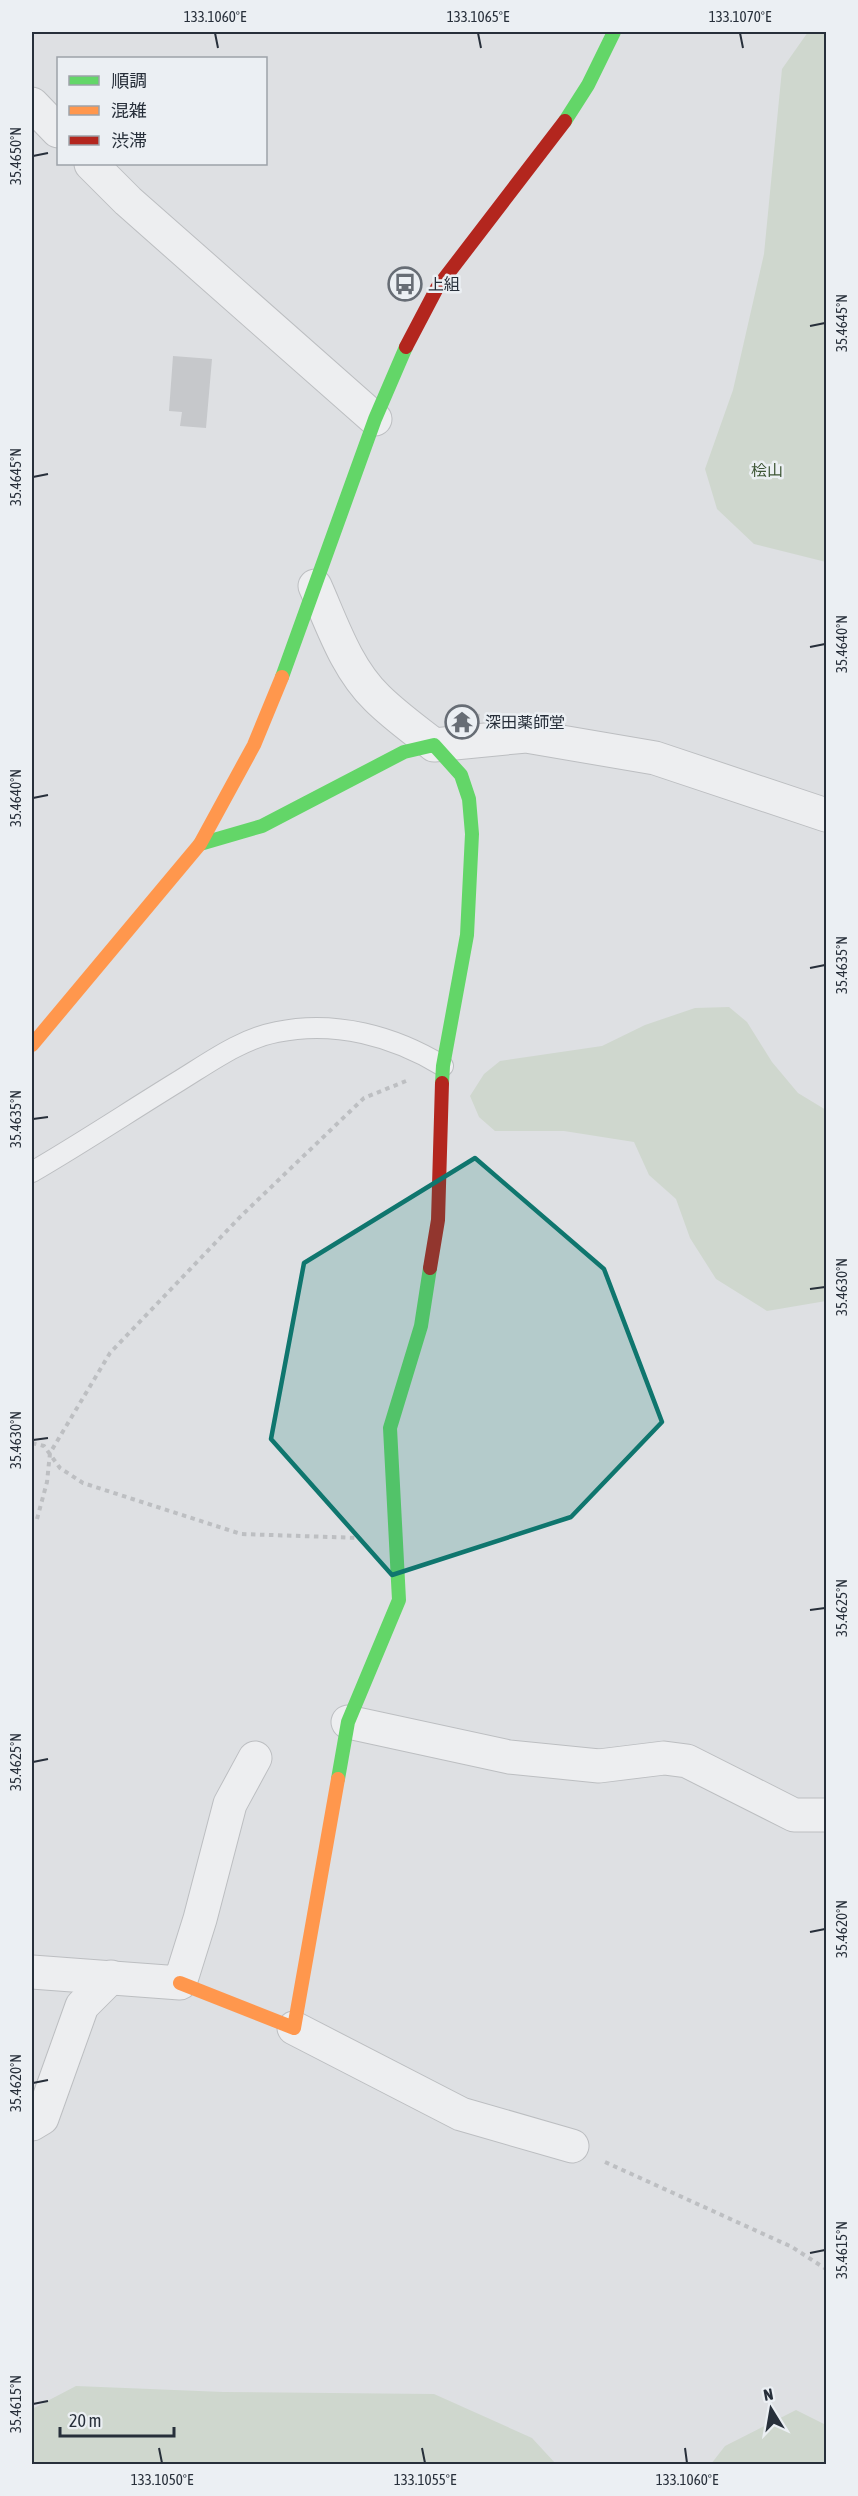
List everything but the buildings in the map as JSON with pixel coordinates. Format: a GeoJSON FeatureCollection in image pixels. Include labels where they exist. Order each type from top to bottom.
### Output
{"type":"FeatureCollection","features":[{"type":"Feature","properties":{"kind":"street"},"geometry":{"type":"LineString","coordinates":[[32,1045],[200,844],[254,744],[283,675],[375,419],[413,332],[436,288],[555,136],[588,85],[614,32]]}},
{"type":"Feature","properties":{"kind":"street"},"geometry":{"type":"LineString","coordinates":[[32,104],[57,130]]}},
{"type":"Feature","properties":{"kind":"street"},"geometry":{"type":"LineString","coordinates":[[92,165],[128,201],[375,419]]}},
{"type":"Feature","properties":{"kind":"street"},"geometry":{"type":"LineString","coordinates":[[294,2028],[348,1722],[399,1600],[390,1428],[421,1326],[438,1220],[443,1066],[467,935],[472,834],[469,799],[461,775],[434,745],[376,698],[361,679],[345,655],[315,585]]}},
{"type":"Feature","properties":{"kind":"street"},"geometry":{"type":"LineString","coordinates":[[200,844],[262,826],[404,752],[434,745],[526,736],[655,758],[826,816]]}},
{"type":"Feature","properties":{"kind":"street"},"geometry":{"type":"LineString","coordinates":[[348,1722],[509,1757],[599,1766],[664,1758],[687,1761],[794,1815],[826,1815]]}},
{"type":"Feature","properties":{"kind":"street"},"geometry":{"type":"LineString","coordinates":[[180,1983],[200,1919],[230,1804],[255,1758]]}},
{"type":"Feature","properties":{"kind":"street"},"geometry":{"type":"LineString","coordinates":[[32,1972],[180,1983],[294,2028],[461,2114],[572,2146]]}},
{"type":"Feature","properties":{"kind":"street"},"geometry":{"type":"LineString","coordinates":[[32,2124],[42,2118],[82,2006],[111,1977]]}},
{"type":"Feature","properties":{"kind":"lane"},"geometry":{"type":"LineString","coordinates":[[32,1172],[223,1053],[276,1032],[311,1028],[351,1030],[390,1040],[443,1066]]}},
{"type":"Feature","properties":{"kind":"path"},"geometry":{"type":"LineString","coordinates":[[36,1519],[47,1482],[50,1453],[110,1353],[241,1216],[364,1098],[443,1066]]}},
{"type":"Feature","properties":{"kind":"path"},"geometry":{"type":"LineString","coordinates":[[32,1443],[44,1446],[60,1468],[83,1484],[241,1534],[397,1540]]}},
{"type":"Feature","properties":{"kind":"path"},"geometry":{"type":"LineString","coordinates":[[572,2146],[792,2247],[826,2269]]}},
{"type":"Feature","properties":{"kind":"highlighted area"},"geometry":{"type":"Polygon","coordinates":[[[475,1158],[604,1269],[662,1422],[571,1517],[392,1575],[271,1439],[304,1263],[475,1158]]]}},
{"type":"Feature","properties":{"kind":"green space","name":"桧山"},"geometry":{"type":"Polygon","coordinates":[[[808,32],[826,32],[826,562],[754,544],[717,509],[705,469],[733,390],[764,254],[782,69],[808,32]]]}},
{"type":"Feature","properties":{"kind":"green space"},"geometry":{"type":"Polygon","coordinates":[[[729,1007],[747,1022],[772,1062],[798,1093],[826,1110],[826,1301],[767,1311],[716,1279],[690,1238],[676,1199],[649,1175],[634,1142],[564,1131],[495,1131],[479,1117],[470,1096],[484,1074],[500,1061],[602,1046],[645,1025],[695,1008],[729,1007]]]}},
{"type":"Feature","properties":{"kind":"green space"},"geometry":{"type":"Polygon","coordinates":[[[76,2386],[223,2392],[434,2394],[532,2438],[556,2464],[32,2464],[32,2409],[76,2386]]]}},
{"type":"Feature","properties":{"kind":"green space"},"geometry":{"type":"Polygon","coordinates":[[[796,2410],[826,2425],[826,2464],[711,2464],[725,2446],[796,2410]]]}},
{"type":"Feature","properties":{"kind":"traffic: fast"},"geometry":{"type":"LineString","coordinates":[[565,121],[588,85],[614,32]]}},
{"type":"Feature","properties":{"kind":"traffic: fast"},"geometry":{"type":"LineString","coordinates":[[282,677],[375,419],[406,347]]}},
{"type":"Feature","properties":{"kind":"traffic: fast"},"geometry":{"type":"LineString","coordinates":[[200,844],[262,826],[404,752],[434,745],[461,775],[469,799],[472,834],[467,935],[443,1066],[442,1083]]}},
{"type":"Feature","properties":{"kind":"traffic: fast"},"geometry":{"type":"LineString","coordinates":[[338,1779],[348,1722],[399,1600],[390,1428],[421,1326],[430,1268]]}},
{"type":"Feature","properties":{"kind":"traffic: slow"},"geometry":{"type":"LineString","coordinates":[[32,1045],[200,844],[254,745],[282,677]]}},
{"type":"Feature","properties":{"kind":"traffic: slow"},"geometry":{"type":"LineString","coordinates":[[180,1983],[294,2028],[338,1779]]}},
{"type":"Feature","properties":{"kind":"traffic: jam"},"geometry":{"type":"LineString","coordinates":[[406,347],[437,288],[565,121]]}},
{"type":"Feature","properties":{"kind":"traffic: jam"},"geometry":{"type":"LineString","coordinates":[[430,1268],[438,1220],[442,1083]]}},
{"type":"Feature","properties":{"kind":"place","name":"上組"},"geometry":{"type":"Point","coordinates":[405,284]}},
{"type":"Feature","properties":{"kind":"place","name":"深田薬師堂"},"geometry":{"type":"Point","coordinates":[462,722]}}]}
